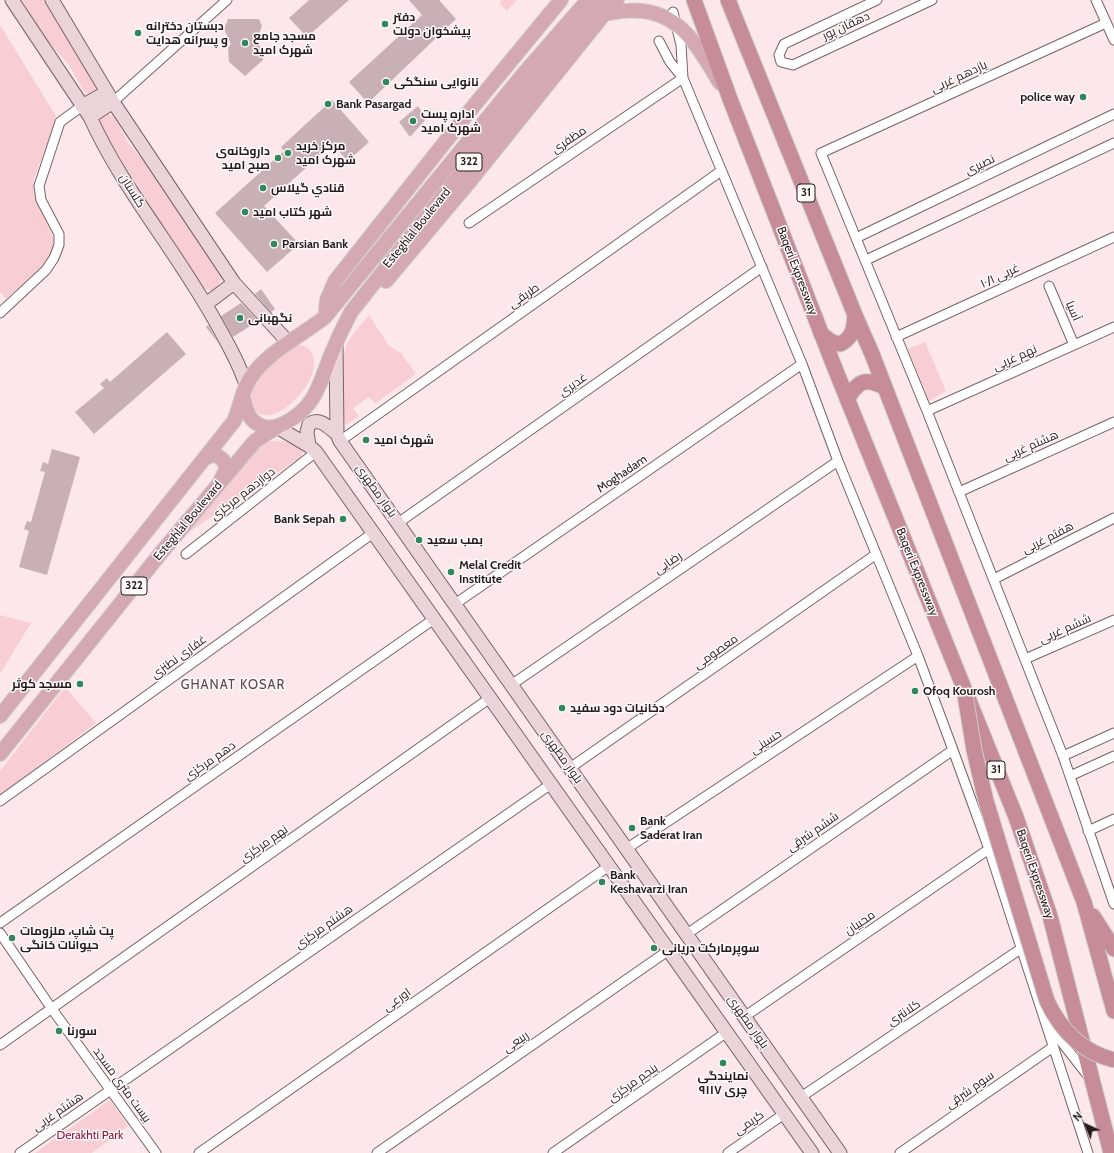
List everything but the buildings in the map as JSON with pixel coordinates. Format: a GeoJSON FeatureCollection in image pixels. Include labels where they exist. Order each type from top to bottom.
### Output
{"type":"FeatureCollection","features":[{"type":"Feature","properties":{"kind":"highway","name":"Baqeri Expressway"},"geometry":{"type":"LineString","coordinates":[[694,0],[730,99],[821,334],[965,695],[1016,817],[1050,916],[1111,1153]]}},
{"type":"Feature","properties":{"kind":"highway","name":"31"},"geometry":{"type":"LineString","coordinates":[[728,0],[872,354],[1084,902],[1114,1010]]}},
{"type":"Feature","properties":{"kind":"highway"},"geometry":{"type":"LineString","coordinates":[[821,334],[832,342],[840,344],[848,341],[854,330],[855,315]]}},
{"type":"Feature","properties":{"kind":"highway"},"geometry":{"type":"LineString","coordinates":[[847,399],[855,387],[862,382],[872,381],[884,387]]}},
{"type":"Feature","properties":{"kind":"highway"},"geometry":{"type":"LineString","coordinates":[[965,695],[974,750],[986,801],[1047,1001],[1063,1029],[1076,1042],[1094,1053],[1114,1060]]}},
{"type":"Feature","properties":{"kind":"highway"},"geometry":{"type":"LineString","coordinates":[[1084,902],[1114,949]]}},
{"type":"Feature","properties":{"kind":"main road","name":"گلستان"},"geometry":{"type":"LineString","coordinates":[[12,0],[90,117],[98,135],[146,213],[206,304],[238,362],[244,391]]}},
{"type":"Feature","properties":{"kind":"main road"},"geometry":{"type":"LineString","coordinates":[[52,0],[110,97],[234,283],[288,342]]}},
{"type":"Feature","properties":{"kind":"main road"},"geometry":{"type":"LineString","coordinates":[[325,316],[327,300],[336,281],[472,108],[561,0]]}},
{"type":"Feature","properties":{"kind":"main road","name":"Esteghlal Boulevard"},"geometry":{"type":"LineString","coordinates":[[0,716],[234,421],[244,391],[260,365],[277,350],[300,336],[325,316],[520,78],[588,0]]}},
{"type":"Feature","properties":{"kind":"main road","name":"Esteghlal Boulevard"},"geometry":{"type":"LineString","coordinates":[[0,754],[160,554],[256,441],[300,413],[317,393],[342,328],[351,312],[533,82],[603,0]]}},
{"type":"Feature","properties":{"kind":"main road"},"geometry":{"type":"LineString","coordinates":[[342,328],[358,314],[470,181],[600,18],[617,0]]}},
{"type":"Feature","properties":{"kind":"main road"},"geometry":{"type":"LineString","coordinates":[[600,18],[625,4],[641,2],[662,5],[683,20],[730,99]]}},
{"type":"Feature","properties":{"kind":"main road"},"geometry":{"type":"LineString","coordinates":[[82,106],[110,97]]}},
{"type":"Feature","properties":{"kind":"main road"},"geometry":{"type":"LineString","coordinates":[[90,117],[110,97]]}},
{"type":"Feature","properties":{"kind":"main road"},"geometry":{"type":"LineString","coordinates":[[206,304],[234,283]]}},
{"type":"Feature","properties":{"kind":"main road"},"geometry":{"type":"LineString","coordinates":[[336,343],[338,437]]}},
{"type":"Feature","properties":{"kind":"main road"},"geometry":{"type":"LineString","coordinates":[[244,391],[246,410],[252,421],[266,428],[277,427],[312,449]]}},
{"type":"Feature","properties":{"kind":"main road","name":"بلوار مطهری"},"geometry":{"type":"LineString","coordinates":[[812,1153],[312,449],[307,432],[309,424],[314,421],[320,421],[338,437],[840,1153]]}},
{"type":"Feature","properties":{"kind":"main road"},"geometry":{"type":"LineString","coordinates":[[205,458],[215,454],[223,460],[227,467],[219,484]]}},
{"type":"Feature","properties":{"kind":"street"},"geometry":{"type":"LineString","coordinates":[[110,97],[227,0]]}},
{"type":"Feature","properties":{"kind":"street","name":"دهقان پور"},"geometry":{"type":"LineString","coordinates":[[877,0],[784,44],[779,58],[785,64],[793,64],[932,0]]}},
{"type":"Feature","properties":{"kind":"street"},"geometry":{"type":"LineString","coordinates":[[1096,0],[1114,40]]}},
{"type":"Feature","properties":{"kind":"street"},"geometry":{"type":"LineString","coordinates":[[673,12],[681,45],[683,78]]}},
{"type":"Feature","properties":{"kind":"street","name":"یازدهم غربی"},"geometry":{"type":"LineString","coordinates":[[856,238],[821,153],[1106,23]]}},
{"type":"Feature","properties":{"kind":"street"},"geometry":{"type":"LineString","coordinates":[[659,41],[670,62],[683,78],[802,364],[838,461],[918,656],[954,750],[989,849],[1022,948],[1085,1152]]}},
{"type":"Feature","properties":{"kind":"street","name":"مظفری"},"geometry":{"type":"LineString","coordinates":[[469,223],[683,78]]}},
{"type":"Feature","properties":{"kind":"street"},"geometry":{"type":"LineString","coordinates":[[0,313],[46,270],[54,258],[59,245],[59,234],[41,200],[39,186],[60,122],[82,106]]}},
{"type":"Feature","properties":{"kind":"street","name":"نصیری"},"geometry":{"type":"LineString","coordinates":[[856,238],[1114,114]]}},
{"type":"Feature","properties":{"kind":"street"},"geometry":{"type":"LineString","coordinates":[[866,260],[1114,143]]}},
{"type":"Feature","properties":{"kind":"street","name":"طریقی"},"geometry":{"type":"LineString","coordinates":[[338,437],[721,171]]}},
{"type":"Feature","properties":{"kind":"street","name":"۱۰/۱ غربی"},"geometry":{"type":"LineString","coordinates":[[896,336],[1114,237]]}},
{"type":"Feature","properties":{"kind":"street"},"geometry":{"type":"LineString","coordinates":[[856,238],[927,411],[1063,756],[1114,904]]}},
{"type":"Feature","properties":{"kind":"street","name":"غدیری"},"geometry":{"type":"LineString","coordinates":[[398,523],[762,267]]}},
{"type":"Feature","properties":{"kind":"street","name":"آسیا"},"geometry":{"type":"LineString","coordinates":[[1049,286],[1074,345]]}},
{"type":"Feature","properties":{"kind":"street","name":"نهم غربی"},"geometry":{"type":"LineString","coordinates":[[927,411],[1114,327]]}},
{"type":"Feature","properties":{"kind":"street","name":"Moghadam"},"geometry":{"type":"LineString","coordinates":[[455,604],[802,364]]}},
{"type":"Feature","properties":{"kind":"street","name":"هشتم غربی"},"geometry":{"type":"LineString","coordinates":[[959,492],[1114,422]]}},
{"type":"Feature","properties":{"kind":"street","name":"دوازدهم مرکزی"},"geometry":{"type":"LineString","coordinates":[[186,554],[312,449]]}},
{"type":"Feature","properties":{"kind":"street","name":"رضایی"},"geometry":{"type":"LineString","coordinates":[[511,685],[838,461]]}},
{"type":"Feature","properties":{"kind":"street","name":"هفتم غربی"},"geometry":{"type":"LineString","coordinates":[[994,579],[1114,518]]}},
{"type":"Feature","properties":{"kind":"street","name":"غفاری نطنزی"},"geometry":{"type":"LineString","coordinates":[[0,801],[373,533]]}},
{"type":"Feature","properties":{"kind":"street","name":"معصومی"},"geometry":{"type":"LineString","coordinates":[[570,768],[876,555]]}},
{"type":"Feature","properties":{"kind":"street","name":"دهم مرکزی"},"geometry":{"type":"LineString","coordinates":[[0,923],[434,619]]}},
{"type":"Feature","properties":{"kind":"street","name":"ششم غربی"},"geometry":{"type":"LineString","coordinates":[[1025,659],[1114,620]]}},
{"type":"Feature","properties":{"kind":"street","name":"حسینی"},"geometry":{"type":"LineString","coordinates":[[626,849],[918,656]]}},
{"type":"Feature","properties":{"kind":"street","name":"نهم مرکزی"},"geometry":{"type":"LineString","coordinates":[[0,1045],[490,698]]}},
{"type":"Feature","properties":{"kind":"street"},"geometry":{"type":"LineString","coordinates":[[1063,756],[1114,733]]}},
{"type":"Feature","properties":{"kind":"street","name":"ششم شرقی"},"geometry":{"type":"LineString","coordinates":[[687,934],[954,750]]}},
{"type":"Feature","properties":{"kind":"street"},"geometry":{"type":"LineString","coordinates":[[1070,776],[1114,756]]}},
{"type":"Feature","properties":{"kind":"street","name":"هشتم مرکزی"},"geometry":{"type":"LineString","coordinates":[[110,1091],[551,784]]}},
{"type":"Feature","properties":{"kind":"street"},"geometry":{"type":"LineString","coordinates":[[1088,831],[1114,819]]}},
{"type":"Feature","properties":{"kind":"street","name":"محبیان"},"geometry":{"type":"LineString","coordinates":[[744,1016],[989,849]]}},
{"type":"Feature","properties":{"kind":"street","name":"اورعی"},"geometry":{"type":"LineString","coordinates":[[199,1153],[609,866]]}},
{"type":"Feature","properties":{"kind":"street","name":"بیست متری مسجد"},"geometry":{"type":"LineString","coordinates":[[0,933],[110,1091],[156,1153]]}},
{"type":"Feature","properties":{"kind":"street","name":"کلانتری"},"geometry":{"type":"LineString","coordinates":[[801,1097],[1022,948]]}},
{"type":"Feature","properties":{"kind":"street","name":"ربیعی"},"geometry":{"type":"LineString","coordinates":[[377,1153],[668,950]]}},
{"type":"Feature","properties":{"kind":"street"},"geometry":{"type":"LineString","coordinates":[[1044,1020],[1093,1083]]}},
{"type":"Feature","properties":{"kind":"street","name":"پنجم مرکزی"},"geometry":{"type":"LineString","coordinates":[[553,1153],[727,1032]]}},
{"type":"Feature","properties":{"kind":"street","name":"سوم شرقی"},"geometry":{"type":"LineString","coordinates":[[900,1153],[1053,1047]]}},
{"type":"Feature","properties":{"kind":"street","name":"هشتم غربی"},"geometry":{"type":"LineString","coordinates":[[20,1153],[110,1091]]}},
{"type":"Feature","properties":{"kind":"street","name":"کریمی"},"geometry":{"type":"LineString","coordinates":[[728,1153],[784,1114]]}},
{"type":"Feature","properties":{"kind":"green space"},"geometry":{"type":"Polygon","coordinates":[[[21,0],[44,0],[99,87],[97,92],[90,95],[83,90],[69,65],[43,36],[21,0]]]}},
{"type":"Feature","properties":{"kind":"green space"},"geometry":{"type":"Polygon","coordinates":[[[501,0],[517,0],[507,11],[500,4],[501,0]]]}},
{"type":"Feature","properties":{"kind":"green space"},"geometry":{"type":"Polygon","coordinates":[[[0,25],[56,116],[51,136],[34,178],[35,196],[55,241],[53,251],[46,263],[6,299],[0,292],[0,25]]]}},
{"type":"Feature","properties":{"kind":"green space"},"geometry":{"type":"Polygon","coordinates":[[[108,113],[115,119],[129,144],[150,168],[222,278],[218,286],[213,291],[205,289],[193,273],[98,123],[98,118],[108,113]]]}},
{"type":"Feature","properties":{"kind":"green space"},"geometry":{"type":"Polygon","coordinates":[[[369,315],[389,346],[401,353],[416,374],[376,403],[368,397],[353,409],[359,416],[346,425],[343,418],[342,399],[343,358],[349,340],[369,315]]]}},
{"type":"Feature","properties":{"kind":"green space"},"geometry":{"type":"Polygon","coordinates":[[[925,342],[946,391],[929,401],[908,349],[925,342]]]}},
{"type":"Feature","properties":{"kind":"green space"},"geometry":{"type":"Polygon","coordinates":[[[295,345],[305,346],[312,354],[314,369],[312,376],[299,396],[279,412],[271,415],[264,415],[257,412],[253,408],[251,401],[256,383],[268,367],[295,345]]]}},
{"type":"Feature","properties":{"kind":"green space"},"geometry":{"type":"Polygon","coordinates":[[[271,441],[291,442],[303,452],[301,457],[183,536],[258,444],[271,441]]]}},
{"type":"Feature","properties":{"kind":"green space"},"geometry":{"type":"Polygon","coordinates":[[[0,615],[31,623],[0,674],[0,615]]]}},
{"type":"Feature","properties":{"kind":"green space"},"geometry":{"type":"Polygon","coordinates":[[[65,687],[96,723],[0,796],[0,771],[65,687]]]}},
{"type":"Feature","properties":{"kind":"green space","name":"Derakhti Park"},"geometry":{"type":"Polygon","coordinates":[[[110,1100],[128,1126],[92,1153],[35,1153],[110,1100]]]}},
{"type":"Feature","properties":{"kind":"place","name":"دفتر پیشخوان دولت"},"geometry":{"type":"Point","coordinates":[385,24]}},
{"type":"Feature","properties":{"kind":"place","name":"دبستان دخترانه و پسرانه هدایت"},"geometry":{"type":"Point","coordinates":[138,33]}},
{"type":"Feature","properties":{"kind":"place","name":"مسجد جامع شهرک امید"},"geometry":{"type":"Point","coordinates":[245,43]}},
{"type":"Feature","properties":{"kind":"place","name":"نانوایی سنگکی"},"geometry":{"type":"Point","coordinates":[386,82]}},
{"type":"Feature","properties":{"kind":"place","name":"police way"},"geometry":{"type":"Point","coordinates":[1083,97]}},
{"type":"Feature","properties":{"kind":"place","name":"Bank Pasargad"},"geometry":{"type":"Point","coordinates":[328,104]}},
{"type":"Feature","properties":{"kind":"place","name":"اداره پست شهرک امید"},"geometry":{"type":"Point","coordinates":[413,121]}},
{"type":"Feature","properties":{"kind":"place","name":"مرکز خرید شهرک امید"},"geometry":{"type":"Point","coordinates":[288,153]}},
{"type":"Feature","properties":{"kind":"place","name":"داروخانه‌ی صبح امید"},"geometry":{"type":"Point","coordinates":[278,158]}},
{"type":"Feature","properties":{"kind":"place","name":"قنادي گيلاس"},"geometry":{"type":"Point","coordinates":[263,188]}},
{"type":"Feature","properties":{"kind":"place","name":"شهر کتاب امید"},"geometry":{"type":"Point","coordinates":[245,212]}},
{"type":"Feature","properties":{"kind":"place","name":"Parsian Bank"},"geometry":{"type":"Point","coordinates":[274,244]}},
{"type":"Feature","properties":{"kind":"place","name":"نگهبانی"},"geometry":{"type":"Point","coordinates":[240,318]}},
{"type":"Feature","properties":{"kind":"place","name":"شهرک امید"},"geometry":{"type":"Point","coordinates":[366,440]}},
{"type":"Feature","properties":{"kind":"place","name":"Bank Sepah"},"geometry":{"type":"Point","coordinates":[343,519]}},
{"type":"Feature","properties":{"kind":"place","name":"بمب سعید"},"geometry":{"type":"Point","coordinates":[419,540]}},
{"type":"Feature","properties":{"kind":"place","name":"Melal Credit Institute"},"geometry":{"type":"Point","coordinates":[451,572]}},
{"type":"Feature","properties":{"kind":"place","name":"مسجد کوثر"},"geometry":{"type":"Point","coordinates":[80,684]}},
{"type":"Feature","properties":{"kind":"place","name":"Ofoq Kourosh"},"geometry":{"type":"Point","coordinates":[915,691]}},
{"type":"Feature","properties":{"kind":"place","name":"دخانیات دود سفید"},"geometry":{"type":"Point","coordinates":[562,708]}},
{"type":"Feature","properties":{"kind":"place","name":"Bank Saderat Iran"},"geometry":{"type":"Point","coordinates":[632,828]}},
{"type":"Feature","properties":{"kind":"place","name":"Bank Keshavarzi Iran"},"geometry":{"type":"Point","coordinates":[602,882]}},
{"type":"Feature","properties":{"kind":"place","name":"پت شاپ، ملزومات حیوانات خانگی"},"geometry":{"type":"Point","coordinates":[12,938]}},
{"type":"Feature","properties":{"kind":"place","name":"سوپرمارکت دریانی"},"geometry":{"type":"Point","coordinates":[654,948]}},
{"type":"Feature","properties":{"kind":"place","name":"سورنا"},"geometry":{"type":"Point","coordinates":[59,1031]}},
{"type":"Feature","properties":{"kind":"place","name":"نمایندگی ۹۱۱۷ چری"},"geometry":{"type":"Point","coordinates":[723,1063]}},
{"type":"Feature","properties":{"kind":"district","name":"GHANAT KOSAR"},"geometry":{"type":"Point","coordinates":[233,685]}}]}
